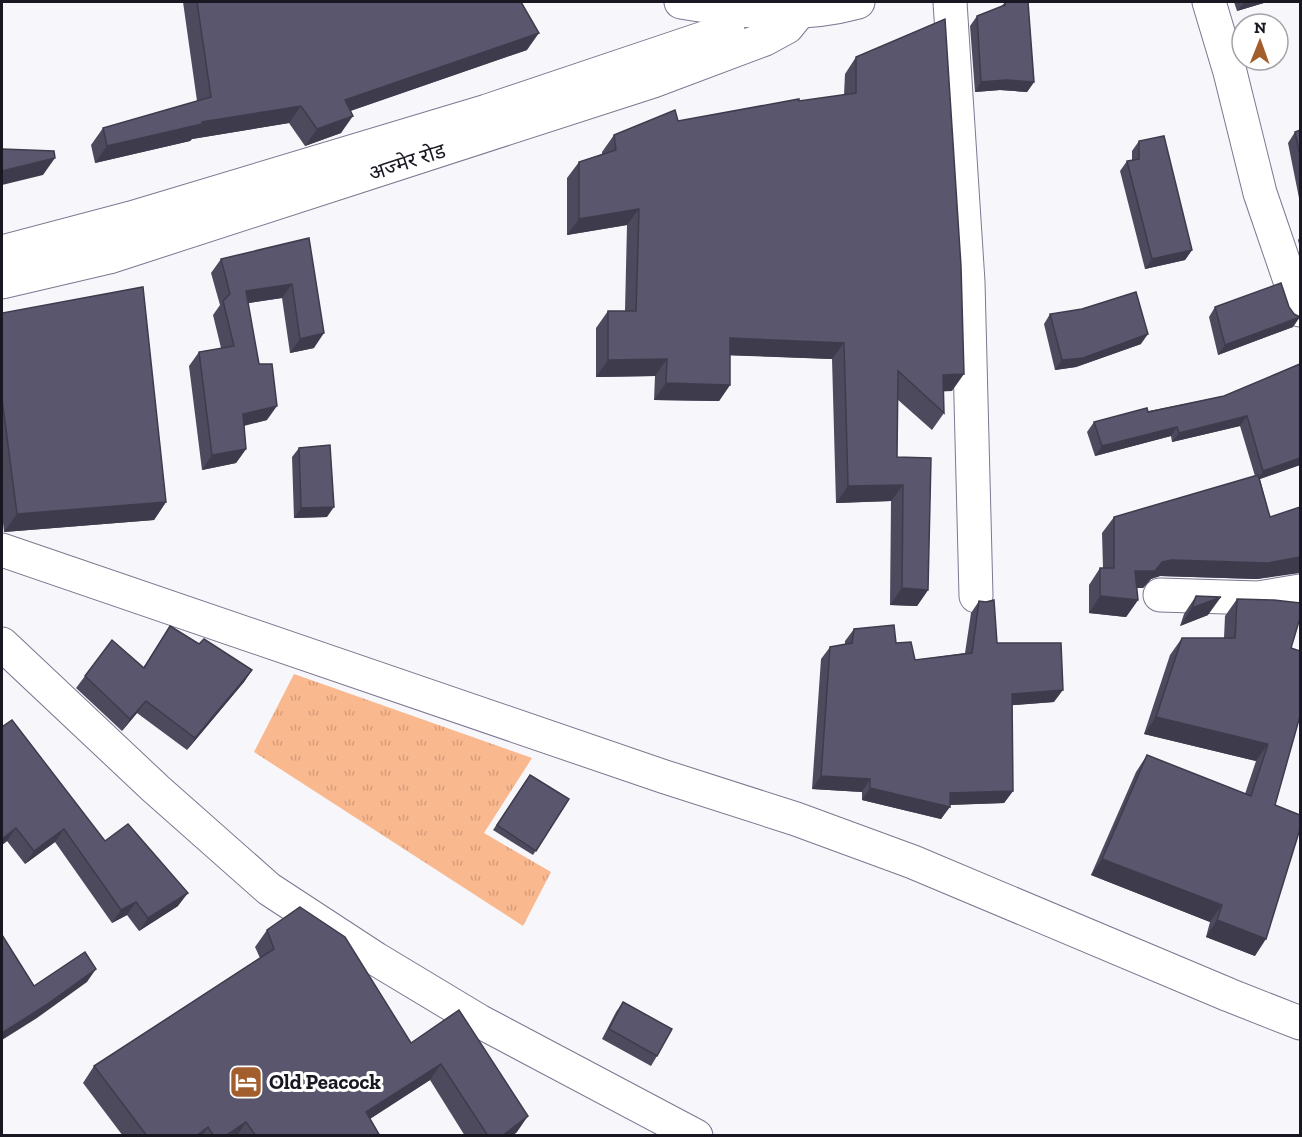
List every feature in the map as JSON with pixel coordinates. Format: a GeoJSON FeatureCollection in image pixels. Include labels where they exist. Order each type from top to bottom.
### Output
{"type":"FeatureCollection","features":[{"type":"Feature","properties":{"kind":"main road"},"geometry":{"type":"LineString","coordinates":[[681,2],[753,7],[800,7],[852,2]]}},
{"type":"Feature","properties":{"kind":"main road"},"geometry":{"type":"LineString","coordinates":[[950,2],[968,282],[976,596]]}},
{"type":"Feature","properties":{"kind":"main road"},"geometry":{"type":"LineString","coordinates":[[1209,2],[1230,72],[1260,193],[1300,310]]}},
{"type":"Feature","properties":{"kind":"main road","name":"अज्मेर रोड"},"geometry":{"type":"LineString","coordinates":[[6,266],[131,218],[487,111],[725,32],[742,24],[753,7]]}},
{"type":"Feature","properties":{"kind":"main road","name":"अज्मेर रोड"},"geometry":{"type":"LineString","coordinates":[[6,266],[132,250],[653,81],[765,39],[787,27],[800,7]]}},
{"type":"Feature","properties":{"kind":"main road"},"geometry":{"type":"LineString","coordinates":[[2,550],[828,831],[913,862],[1218,991],[1300,1023]]}},
{"type":"Feature","properties":{"kind":"main road"},"geometry":{"type":"LineString","coordinates":[[1160,595],[1258,598],[1300,591]]}},
{"type":"Feature","properties":{"kind":"main road"},"geometry":{"type":"LineString","coordinates":[[2,644],[156,789],[269,889],[376,959],[479,1021],[696,1136]]}},
{"type":"Feature","properties":{"kind":"green space"},"geometry":{"type":"Polygon","coordinates":[[[294,674],[532,758],[484,833],[551,872],[523,926],[254,752],[294,674]]]}},
{"type":"Feature","properties":{"kind":"building"},"geometry":{"type":"Polygon","coordinates":[[[197,2],[521,2],[539,33],[345,100],[353,116],[317,129],[301,106],[202,122],[202,124],[107,146],[103,128],[211,97],[197,2]]]}},
{"type":"Feature","properties":{"kind":"building"},"geometry":{"type":"Polygon","coordinates":[[[1005,2],[1028,2],[1034,82],[1006,80],[981,82],[977,16],[1005,5],[1005,2]]]}},
{"type":"Feature","properties":{"kind":"building"},"geometry":{"type":"Polygon","coordinates":[[[945,19],[961,266],[964,374],[943,375],[944,413],[898,371],[897,457],[931,458],[928,590],[902,588],[903,485],[848,486],[844,343],[730,338],[730,385],[666,383],[667,359],[608,360],[608,311],[636,311],[639,209],[579,219],[579,162],[616,150],[614,135],[675,110],[678,121],[799,99],[799,101],[856,93],[856,57],[945,19]]]}},
{"type":"Feature","properties":{"kind":"building"},"geometry":{"type":"Polygon","coordinates":[[[1300,130],[1300,156],[1295,132],[1300,130]]]}},
{"type":"Feature","properties":{"kind":"building"},"geometry":{"type":"Polygon","coordinates":[[[1164,136],[1192,250],[1152,259],[1127,161],[1139,159],[1139,141],[1164,136]]]}},
{"type":"Feature","properties":{"kind":"building"},"geometry":{"type":"Polygon","coordinates":[[[2,149],[54,151],[55,158],[2,171],[2,149]]]}},
{"type":"Feature","properties":{"kind":"building"},"geometry":{"type":"Polygon","coordinates":[[[309,238],[324,333],[300,339],[292,284],[246,291],[259,364],[272,364],[277,406],[243,414],[246,449],[212,455],[199,352],[234,346],[223,301],[230,294],[221,259],[309,238]]]}},
{"type":"Feature","properties":{"kind":"building"},"geometry":{"type":"Polygon","coordinates":[[[1281,283],[1289,307],[1294,314],[1300,317],[1225,345],[1215,307],[1281,283]]]}},
{"type":"Feature","properties":{"kind":"building"},"geometry":{"type":"Polygon","coordinates":[[[143,287],[166,502],[17,514],[2,399],[2,313],[143,287]]]}},
{"type":"Feature","properties":{"kind":"building"},"geometry":{"type":"Polygon","coordinates":[[[1136,292],[1148,334],[1083,358],[1062,360],[1050,314],[1082,309],[1136,292]]]}},
{"type":"Feature","properties":{"kind":"building"},"geometry":{"type":"Polygon","coordinates":[[[1300,364],[1300,458],[1263,471],[1247,416],[1179,433],[1177,427],[1102,446],[1094,422],[1147,408],[1148,412],[1224,396],[1300,364]]]}},
{"type":"Feature","properties":{"kind":"building"},"geometry":{"type":"Polygon","coordinates":[[[330,445],[334,507],[301,508],[299,448],[330,445]]]}},
{"type":"Feature","properties":{"kind":"building"},"geometry":{"type":"Polygon","coordinates":[[[1258,475],[1270,517],[1300,507],[1300,557],[1268,563],[1172,560],[1162,562],[1155,571],[1135,571],[1138,600],[1100,596],[1100,568],[1114,568],[1114,517],[1258,475]]]}},
{"type":"Feature","properties":{"kind":"building"},"geometry":{"type":"Polygon","coordinates":[[[1196,596],[1221,597],[1192,608],[1196,596]]]}},
{"type":"Feature","properties":{"kind":"building"},"geometry":{"type":"Polygon","coordinates":[[[1237,599],[1300,603],[1300,618],[1291,648],[1300,651],[1300,716],[1275,805],[1300,815],[1300,829],[1266,939],[1217,920],[1222,905],[1102,859],[1147,755],[1251,796],[1268,744],[1156,717],[1182,638],[1235,638],[1237,599]]]}},
{"type":"Feature","properties":{"kind":"building"},"geometry":{"type":"Polygon","coordinates":[[[994,600],[997,643],[1061,643],[1063,690],[1012,694],[1013,791],[950,793],[950,807],[870,788],[870,779],[821,776],[830,647],[852,643],[854,629],[894,625],[896,643],[911,642],[915,660],[972,653],[979,601],[994,600]]]}},
{"type":"Feature","properties":{"kind":"building"},"geometry":{"type":"Polygon","coordinates":[[[170,626],[199,644],[204,639],[252,670],[195,738],[146,701],[130,719],[85,676],[112,640],[144,668],[170,626]]]}},
{"type":"Feature","properties":{"kind":"building"},"geometry":{"type":"Polygon","coordinates":[[[12,720],[105,841],[128,824],[188,893],[148,918],[136,902],[121,910],[64,829],[34,851],[16,828],[2,839],[2,727],[12,720]]]}},
{"type":"Feature","properties":{"kind":"building"},"geometry":{"type":"Polygon","coordinates":[[[530,775],[569,799],[536,851],[497,825],[530,775]]]}},
{"type":"Feature","properties":{"kind":"building"},"geometry":{"type":"Polygon","coordinates":[[[300,907],[345,937],[411,1043],[459,1010],[528,1116],[502,1136],[488,1136],[441,1064],[366,1112],[380,1136],[256,1136],[246,1122],[225,1136],[214,1136],[208,1127],[196,1136],[147,1136],[94,1066],[274,949],[267,930],[300,907]]]}},
{"type":"Feature","properties":{"kind":"building"},"geometry":{"type":"Polygon","coordinates":[[[2,935],[34,986],[85,952],[96,969],[2,1033],[2,935]]]}},
{"type":"Feature","properties":{"kind":"building"},"geometry":{"type":"Polygon","coordinates":[[[623,1002],[672,1029],[657,1056],[609,1029],[623,1002]]]}},
{"type":"Feature","properties":{"kind":"place","name":"Old Peacock"},"geometry":{"type":"Point","coordinates":[246,1082]}}]}
